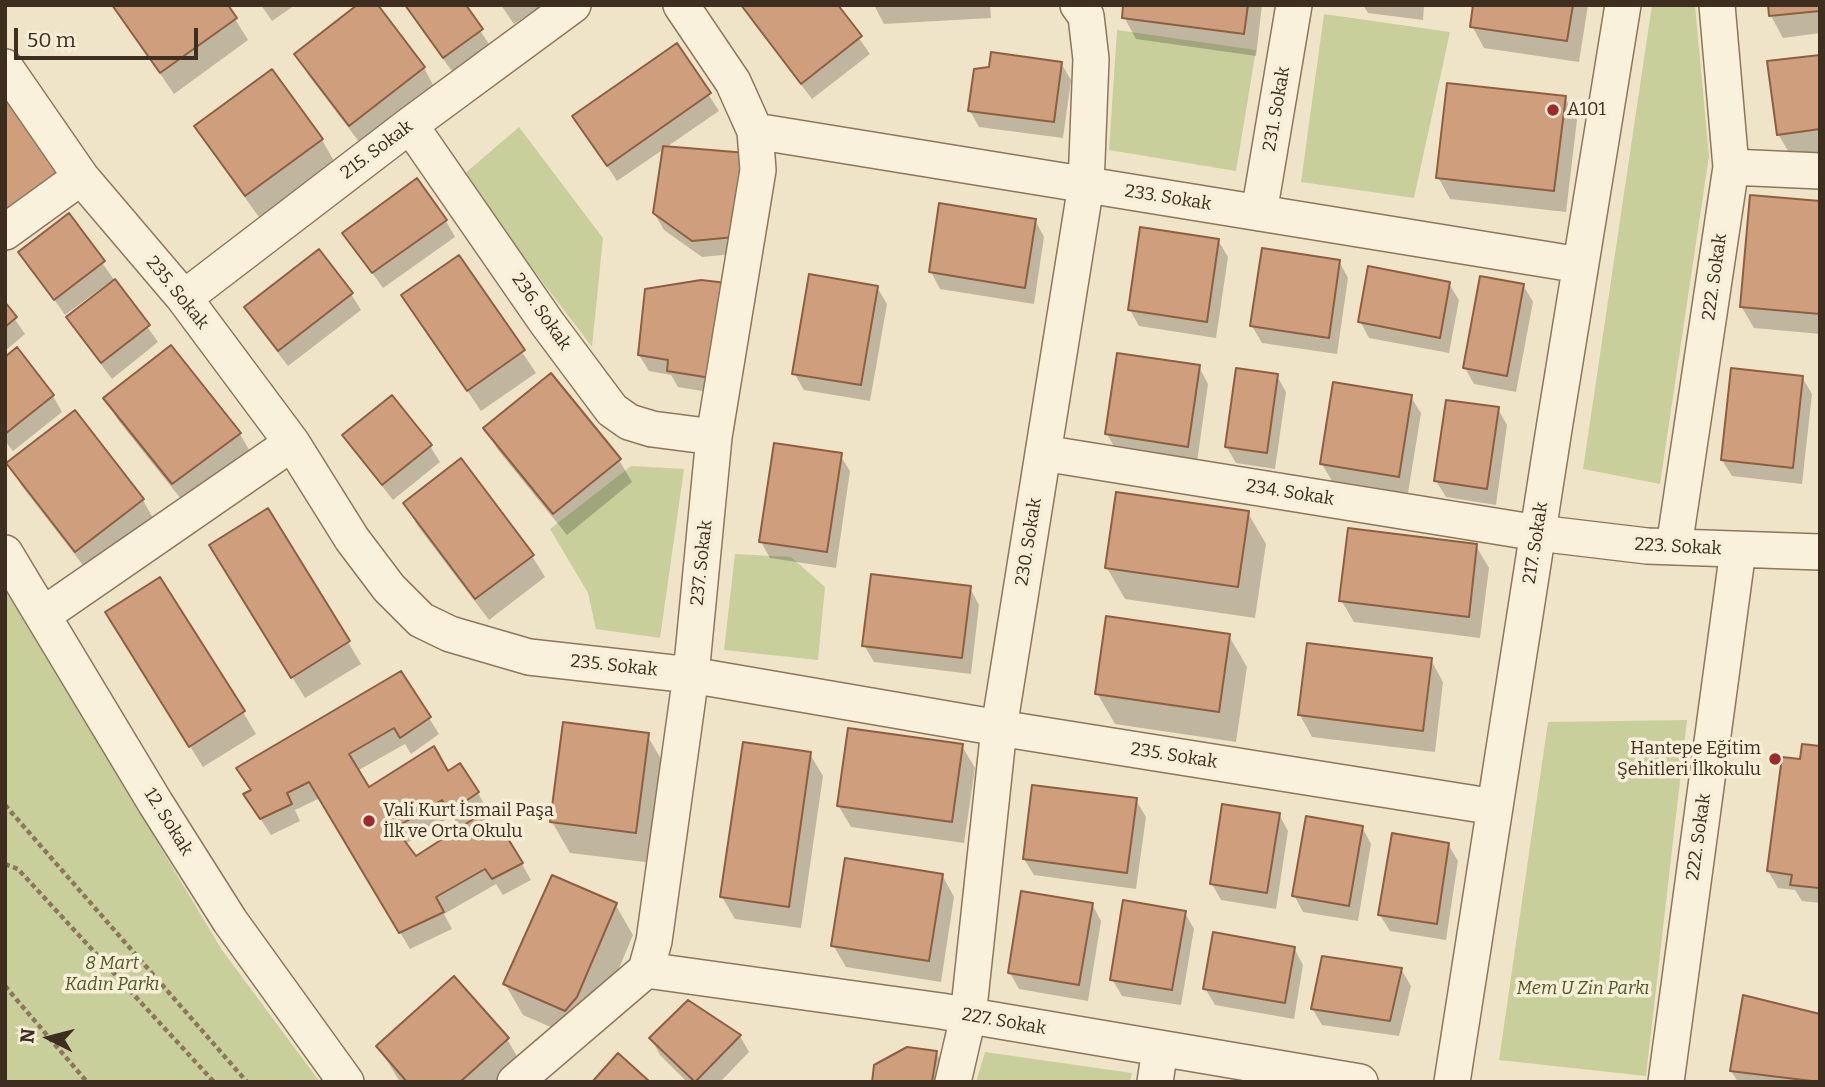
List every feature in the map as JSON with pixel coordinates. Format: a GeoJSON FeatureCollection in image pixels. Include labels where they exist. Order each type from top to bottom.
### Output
{"type":"FeatureCollection","features":[{"type":"Feature","properties":{"kind":"street","name":"215. Sokak"},"geometry":{"type":"LineString","coordinates":[[184,298],[410,125],[573,5]]}},
{"type":"Feature","properties":{"kind":"street","name":"237. Sokak"},"geometry":{"type":"LineString","coordinates":[[646,970],[654,941],[691,675],[714,438],[758,170],[755,131],[733,82],[681,5]]}},
{"type":"Feature","properties":{"kind":"street","name":"230. Sokak"},"geometry":{"type":"LineString","coordinates":[[953,1082],[968,1017],[999,728],[1086,185],[1091,59],[1086,16],[1078,5]]}},
{"type":"Feature","properties":{"kind":"street","name":"231. Sokak"},"geometry":{"type":"LineString","coordinates":[[1259,213],[1294,5]]}},
{"type":"Feature","properties":{"kind":"street","name":"217. Sokak"},"geometry":{"type":"LineString","coordinates":[[1452,1082],[1623,5]]}},
{"type":"Feature","properties":{"kind":"street","name":"222. Sokak"},"geometry":{"type":"LineString","coordinates":[[1674,547],[1731,167],[1717,5]]}},
{"type":"Feature","properties":{"kind":"street","name":"235. Sokak"},"geometry":{"type":"LineString","coordinates":[[5,67],[81,177],[184,298],[292,443],[352,539],[389,588],[421,620],[450,634],[529,657],[691,675],[999,728],[1496,807]]}},
{"type":"Feature","properties":{"kind":"street","name":"236. Sokak"},"geometry":{"type":"LineString","coordinates":[[410,125],[547,323],[612,410],[629,422],[652,429],[714,438]]}},
{"type":"Feature","properties":{"kind":"street","name":"233. Sokak"},"geometry":{"type":"LineString","coordinates":[[755,131],[1580,265]]}},
{"type":"Feature","properties":{"kind":"street"},"geometry":{"type":"LineString","coordinates":[[1731,167],[1820,171]]}},
{"type":"Feature","properties":{"kind":"street"},"geometry":{"type":"LineString","coordinates":[[5,232],[81,177]]}},
{"type":"Feature","properties":{"kind":"street"},"geometry":{"type":"LineString","coordinates":[[43,615],[292,443]]}},
{"type":"Feature","properties":{"kind":"street","name":"234. Sokak"},"geometry":{"type":"LineString","coordinates":[[1043,453],[1538,533]]}},
{"type":"Feature","properties":{"kind":"street","name":"223. Sokak"},"geometry":{"type":"LineString","coordinates":[[1538,533],[1674,547],[1820,552]]}},
{"type":"Feature","properties":{"kind":"street","name":"222. Sokak"},"geometry":{"type":"LineString","coordinates":[[1666,1082],[1738,550]]}},
{"type":"Feature","properties":{"kind":"street","name":"12. Sokak"},"geometry":{"type":"LineString","coordinates":[[5,553],[156,804],[223,909],[346,1082]]}},
{"type":"Feature","properties":{"kind":"street"},"geometry":{"type":"LineString","coordinates":[[515,1082],[646,970]]}},
{"type":"Feature","properties":{"kind":"street","name":"227. Sokak"},"geometry":{"type":"LineString","coordinates":[[646,970],[941,1011],[1157,1065],[1360,1082]]}},
{"type":"Feature","properties":{"kind":"path"},"geometry":{"type":"LineString","coordinates":[[5,804],[247,1082]]}},
{"type":"Feature","properties":{"kind":"path"},"geometry":{"type":"LineString","coordinates":[[5,864],[18,869],[214,1082]]}},
{"type":"Feature","properties":{"kind":"path"},"geometry":{"type":"LineString","coordinates":[[5,986],[87,1082]]}},
{"type":"Feature","properties":{"kind":"green space"},"geometry":{"type":"Polygon","coordinates":[[[1652,5],[1695,5],[1709,156],[1660,484],[1583,469],[1652,5]]]}},
{"type":"Feature","properties":{"kind":"green space"},"geometry":{"type":"Polygon","coordinates":[[[1324,14],[1450,32],[1414,198],[1301,182],[1324,14]]]}},
{"type":"Feature","properties":{"kind":"green space"},"geometry":{"type":"Polygon","coordinates":[[[1117,30],[1256,50],[1236,171],[1109,150],[1117,30]]]}},
{"type":"Feature","properties":{"kind":"green space"},"geometry":{"type":"Polygon","coordinates":[[[519,127],[603,238],[592,347],[462,176],[519,127]]]}},
{"type":"Feature","properties":{"kind":"green space"},"geometry":{"type":"Polygon","coordinates":[[[631,466],[684,469],[660,638],[596,629],[588,593],[550,529],[631,466]]]}},
{"type":"Feature","properties":{"kind":"green space"},"geometry":{"type":"Polygon","coordinates":[[[735,554],[791,557],[825,587],[818,660],[724,650],[735,554]]]}},
{"type":"Feature","properties":{"kind":"green space","name":"8 Mart Kadın Parkı"},"geometry":{"type":"Polygon","coordinates":[[[5,588],[222,950],[320,1082],[5,1082],[5,588]]]}},
{"type":"Feature","properties":{"kind":"green space","name":"Mem U Zin Parkı"},"geometry":{"type":"Polygon","coordinates":[[[1687,720],[1646,1076],[1499,1060],[1548,722],[1687,720]]]}},
{"type":"Feature","properties":{"kind":"green space"},"geometry":{"type":"Polygon","coordinates":[[[985,1052],[1132,1073],[1130,1082],[976,1082],[985,1052]]]}},
{"type":"Feature","properties":{"kind":"building"},"geometry":{"type":"Polygon","coordinates":[[[112,5],[228,5],[237,18],[160,73],[112,5]]]}},
{"type":"Feature","properties":{"kind":"building"},"geometry":{"type":"Polygon","coordinates":[[[357,5],[378,5],[425,67],[349,126],[294,54],[357,5]]]}},
{"type":"Feature","properties":{"kind":"building"},"geometry":{"type":"Polygon","coordinates":[[[405,5],[466,5],[483,29],[443,58],[405,5]]]}},
{"type":"Feature","properties":{"kind":"building"},"geometry":{"type":"Polygon","coordinates":[[[741,5],[838,5],[862,36],[801,84],[741,5]]]}},
{"type":"Feature","properties":{"kind":"building"},"geometry":{"type":"Polygon","coordinates":[[[1123,5],[1248,5],[1244,34],[1122,18],[1123,5]]]}},
{"type":"Feature","properties":{"kind":"building"},"geometry":{"type":"Polygon","coordinates":[[[1473,5],[1573,5],[1567,41],[1470,27],[1473,5]]]}},
{"type":"Feature","properties":{"kind":"building"},"geometry":{"type":"Polygon","coordinates":[[[1768,5],[1820,5],[1820,11],[1769,16],[1768,5]]]}},
{"type":"Feature","properties":{"kind":"building"},"geometry":{"type":"Polygon","coordinates":[[[677,43],[711,93],[607,166],[572,116],[677,43]]]}},
{"type":"Feature","properties":{"kind":"building"},"geometry":{"type":"Polygon","coordinates":[[[991,52],[1062,62],[1054,122],[968,111],[974,69],[989,67],[991,52]]]}},
{"type":"Feature","properties":{"kind":"building"},"geometry":{"type":"Polygon","coordinates":[[[1820,55],[1820,129],[1777,135],[1767,61],[1820,55]]]}},
{"type":"Feature","properties":{"kind":"building"},"geometry":{"type":"Polygon","coordinates":[[[272,69],[323,139],[245,196],[194,126],[272,69]]]}},
{"type":"Feature","properties":{"kind":"building"},"geometry":{"type":"Polygon","coordinates":[[[1447,83],[1566,96],[1554,191],[1436,178],[1447,83]]]}},
{"type":"Feature","properties":{"kind":"building"},"geometry":{"type":"Polygon","coordinates":[[[5,97],[59,174],[5,211],[5,97]]]}},
{"type":"Feature","properties":{"kind":"building"},"geometry":{"type":"Polygon","coordinates":[[[663,146],[747,153],[735,237],[692,241],[653,213],[663,146]]]}},
{"type":"Feature","properties":{"kind":"building"},"geometry":{"type":"Polygon","coordinates":[[[417,178],[447,220],[372,273],[342,233],[417,178]]]}},
{"type":"Feature","properties":{"kind":"building"},"geometry":{"type":"Polygon","coordinates":[[[1750,195],[1820,201],[1820,314],[1740,307],[1750,195]]]}},
{"type":"Feature","properties":{"kind":"building"},"geometry":{"type":"Polygon","coordinates":[[[939,203],[1036,219],[1025,288],[929,272],[939,203]]]}},
{"type":"Feature","properties":{"kind":"building"},"geometry":{"type":"Polygon","coordinates":[[[69,213],[105,261],[54,300],[18,252],[69,213]]]}},
{"type":"Feature","properties":{"kind":"building"},"geometry":{"type":"Polygon","coordinates":[[[1140,227],[1219,239],[1207,322],[1128,310],[1140,227]]]}},
{"type":"Feature","properties":{"kind":"building"},"geometry":{"type":"Polygon","coordinates":[[[1262,248],[1340,260],[1329,338],[1250,326],[1262,248]]]}},
{"type":"Feature","properties":{"kind":"building"},"geometry":{"type":"Polygon","coordinates":[[[319,249],[353,293],[278,351],[244,307],[319,249]]]}},
{"type":"Feature","properties":{"kind":"building"},"geometry":{"type":"Polygon","coordinates":[[[459,255],[525,350],[467,391],[401,295],[459,255]]]}},
{"type":"Feature","properties":{"kind":"building"},"geometry":{"type":"Polygon","coordinates":[[[1368,266],[1450,282],[1440,338],[1358,322],[1368,266]]]}},
{"type":"Feature","properties":{"kind":"building"},"geometry":{"type":"Polygon","coordinates":[[[809,274],[878,286],[861,385],[792,374],[809,274]]]}},
{"type":"Feature","properties":{"kind":"building"},"geometry":{"type":"Polygon","coordinates":[[[1480,276],[1524,284],[1507,376],[1463,368],[1480,276]]]}},
{"type":"Feature","properties":{"kind":"building"},"geometry":{"type":"Polygon","coordinates":[[[115,279],[150,325],[101,363],[66,317],[115,279]]]}},
{"type":"Feature","properties":{"kind":"building"},"geometry":{"type":"Polygon","coordinates":[[[701,280],[727,283],[711,378],[667,371],[668,360],[638,355],[645,289],[701,280]]]}},
{"type":"Feature","properties":{"kind":"building"},"geometry":{"type":"Polygon","coordinates":[[[5,302],[17,317],[5,327],[5,302]]]}},
{"type":"Feature","properties":{"kind":"building"},"geometry":{"type":"Polygon","coordinates":[[[171,345],[241,433],[172,484],[103,398],[171,345]]]}},
{"type":"Feature","properties":{"kind":"building"},"geometry":{"type":"Polygon","coordinates":[[[17,347],[54,395],[5,434],[5,357],[17,347]]]}},
{"type":"Feature","properties":{"kind":"building"},"geometry":{"type":"Polygon","coordinates":[[[1117,353],[1200,365],[1188,447],[1105,434],[1117,353]]]}},
{"type":"Feature","properties":{"kind":"building"},"geometry":{"type":"Polygon","coordinates":[[[1236,368],[1278,374],[1267,453],[1225,447],[1236,368]]]}},
{"type":"Feature","properties":{"kind":"building"},"geometry":{"type":"Polygon","coordinates":[[[1731,368],[1803,376],[1793,468],[1721,460],[1731,368]]]}},
{"type":"Feature","properties":{"kind":"building"},"geometry":{"type":"Polygon","coordinates":[[[551,373],[621,459],[553,514],[483,428],[551,373]]]}},
{"type":"Feature","properties":{"kind":"building"},"geometry":{"type":"Polygon","coordinates":[[[1333,382],[1412,395],[1399,477],[1320,464],[1333,382]]]}},
{"type":"Feature","properties":{"kind":"building"},"geometry":{"type":"Polygon","coordinates":[[[392,395],[432,445],[382,485],[342,435],[392,395]]]}},
{"type":"Feature","properties":{"kind":"building"},"geometry":{"type":"Polygon","coordinates":[[[1446,400],[1499,407],[1487,489],[1434,481],[1446,400]]]}},
{"type":"Feature","properties":{"kind":"building"},"geometry":{"type":"Polygon","coordinates":[[[75,410],[144,499],[75,552],[6,463],[75,410]]]}},
{"type":"Feature","properties":{"kind":"building"},"geometry":{"type":"Polygon","coordinates":[[[774,443],[842,453],[827,552],[759,542],[774,443]]]}},
{"type":"Feature","properties":{"kind":"building"},"geometry":{"type":"Polygon","coordinates":[[[461,458],[534,555],[475,599],[403,503],[461,458]]]}},
{"type":"Feature","properties":{"kind":"building"},"geometry":{"type":"Polygon","coordinates":[[[1116,492],[1249,511],[1238,587],[1105,568],[1116,492]]]}},
{"type":"Feature","properties":{"kind":"building"},"geometry":{"type":"Polygon","coordinates":[[[268,508],[350,641],[291,678],[209,545],[268,508]]]}},
{"type":"Feature","properties":{"kind":"building"},"geometry":{"type":"Polygon","coordinates":[[[1348,528],[1477,544],[1469,617],[1339,601],[1348,528]]]}},
{"type":"Feature","properties":{"kind":"building"},"geometry":{"type":"Polygon","coordinates":[[[871,574],[971,586],[962,658],[862,646],[871,574]]]}},
{"type":"Feature","properties":{"kind":"building"},"geometry":{"type":"Polygon","coordinates":[[[160,577],[245,711],[189,747],[105,612],[160,577]]]}},
{"type":"Feature","properties":{"kind":"building"},"geometry":{"type":"Polygon","coordinates":[[[1106,616],[1230,634],[1219,712],[1095,694],[1106,616]]]}},
{"type":"Feature","properties":{"kind":"building"},"geometry":{"type":"Polygon","coordinates":[[[1307,643],[1432,658],[1423,731],[1298,715],[1307,643]]]}},
{"type":"Feature","properties":{"kind":"building"},"geometry":{"type":"Polygon","coordinates":[[[401,671],[431,717],[400,738],[394,728],[349,754],[369,787],[434,746],[448,771],[460,763],[479,792],[450,812],[442,800],[395,828],[416,856],[481,814],[494,836],[502,829],[523,863],[492,879],[485,869],[436,897],[444,912],[399,933],[309,782],[287,793],[292,804],[260,819],[243,794],[251,790],[236,768],[401,671]]]}},
{"type":"Feature","properties":{"kind":"building"},"geometry":{"type":"Polygon","coordinates":[[[563,722],[649,733],[636,833],[550,822],[563,722]]]}},
{"type":"Feature","properties":{"kind":"building"},"geometry":{"type":"Polygon","coordinates":[[[848,728],[963,744],[952,822],[837,806],[848,728]]]}},
{"type":"Feature","properties":{"kind":"building"},"geometry":{"type":"Polygon","coordinates":[[[743,742],[811,752],[789,907],[720,897],[743,742]]]}},
{"type":"Feature","properties":{"kind":"building"},"geometry":{"type":"Polygon","coordinates":[[[1802,744],[1820,746],[1819,888],[1790,885],[1792,875],[1767,871],[1782,757],[1800,759],[1802,744]]]}},
{"type":"Feature","properties":{"kind":"building"},"geometry":{"type":"Polygon","coordinates":[[[1032,785],[1137,798],[1127,873],[1023,859],[1032,785]]]}},
{"type":"Feature","properties":{"kind":"building"},"geometry":{"type":"Polygon","coordinates":[[[1222,804],[1280,813],[1267,893],[1210,884],[1222,804]]]}},
{"type":"Feature","properties":{"kind":"building"},"geometry":{"type":"Polygon","coordinates":[[[1306,816],[1363,826],[1349,906],[1292,896],[1306,816]]]}},
{"type":"Feature","properties":{"kind":"building"},"geometry":{"type":"Polygon","coordinates":[[[1392,833],[1449,843],[1437,924],[1378,915],[1392,833]]]}},
{"type":"Feature","properties":{"kind":"building"},"geometry":{"type":"Polygon","coordinates":[[[845,858],[943,874],[929,961],[831,946],[845,858]]]}},
{"type":"Feature","properties":{"kind":"building"},"geometry":{"type":"Polygon","coordinates":[[[552,875],[617,903],[577,997],[565,1011],[503,984],[552,875]]]}},
{"type":"Feature","properties":{"kind":"building"},"geometry":{"type":"Polygon","coordinates":[[[1021,891],[1093,903],[1079,985],[1008,973],[1021,891]]]}},
{"type":"Feature","properties":{"kind":"building"},"geometry":{"type":"Polygon","coordinates":[[[1123,900],[1186,911],[1172,990],[1110,980],[1123,900]]]}},
{"type":"Feature","properties":{"kind":"building"},"geometry":{"type":"Polygon","coordinates":[[[1213,932],[1295,947],[1285,1003],[1203,989],[1213,932]]]}},
{"type":"Feature","properties":{"kind":"building"},"geometry":{"type":"Polygon","coordinates":[[[1322,956],[1402,968],[1390,1021],[1311,1009],[1322,956]]]}},
{"type":"Feature","properties":{"kind":"building"},"geometry":{"type":"Polygon","coordinates":[[[454,976],[509,1038],[460,1082],[407,1082],[376,1046],[454,976]]]}},
{"type":"Feature","properties":{"kind":"building"},"geometry":{"type":"Polygon","coordinates":[[[1743,995],[1820,1014],[1820,1082],[1730,1071],[1743,995]]]}},
{"type":"Feature","properties":{"kind":"building"},"geometry":{"type":"Polygon","coordinates":[[[688,1000],[741,1035],[695,1082],[649,1038],[688,1000]]]}},
{"type":"Feature","properties":{"kind":"building"},"geometry":{"type":"Polygon","coordinates":[[[907,1047],[937,1051],[932,1082],[872,1082],[874,1065],[907,1047]]]}},
{"type":"Feature","properties":{"kind":"building"},"geometry":{"type":"Polygon","coordinates":[[[618,1053],[650,1082],[592,1082],[618,1053]]]}},
{"type":"Feature","properties":{"kind":"place","name":"A101"},"geometry":{"type":"Point","coordinates":[1553,110]}},
{"type":"Feature","properties":{"kind":"place","name":"Hantepe Eğitim Şehitleri İlkokulu"},"geometry":{"type":"Point","coordinates":[1775,759]}},
{"type":"Feature","properties":{"kind":"place","name":"Vali Kurt İsmail Paşa İlk ve Orta Okulu"},"geometry":{"type":"Point","coordinates":[369,821]}}]}
